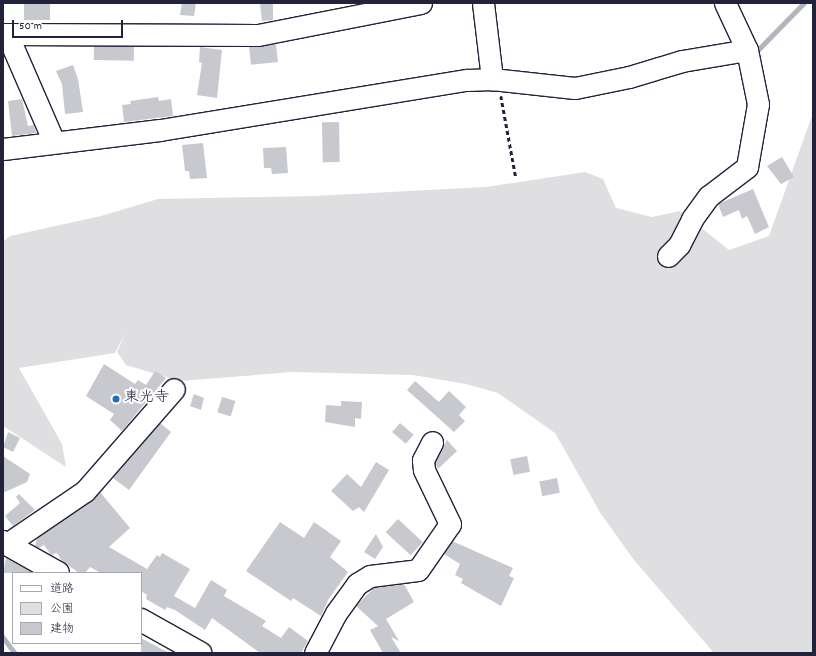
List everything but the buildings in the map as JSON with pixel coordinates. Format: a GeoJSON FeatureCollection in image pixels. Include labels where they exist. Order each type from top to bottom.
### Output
{"type":"FeatureCollection","features":[{"type":"Feature","properties":{"kind":"main road"},"geometry":{"type":"LineString","coordinates":[[5,543],[56,572]]}},
{"type":"Feature","properties":{"kind":"main road"},"geometry":{"type":"LineString","coordinates":[[142,621],[200,653]]}},
{"type":"Feature","properties":{"kind":"street"},"geometry":{"type":"LineString","coordinates":[[54,142],[5,34],[258,35],[421,3]]}},
{"type":"Feature","properties":{"kind":"street"},"geometry":{"type":"LineString","coordinates":[[483,3],[498,79]]}},
{"type":"Feature","properties":{"kind":"street"},"geometry":{"type":"LineString","coordinates":[[668,256],[679,245],[692,219],[709,196],[747,167],[758,104],[747,50],[725,3]]}},
{"type":"Feature","properties":{"kind":"street"},"geometry":{"type":"LineString","coordinates":[[3,149],[160,130],[498,79],[575,88],[694,58],[747,50]]}},
{"type":"Feature","properties":{"kind":"street"},"geometry":{"type":"LineString","coordinates":[[5,543],[85,491],[174,389]]}},
{"type":"Feature","properties":{"kind":"street"},"geometry":{"type":"LineString","coordinates":[[315,653],[336,612],[357,584],[370,576],[418,570],[450,524],[424,470],[423,460],[432,442]]}},
{"type":"Feature","properties":{"kind":"path"},"geometry":{"type":"LineString","coordinates":[[498,79],[516,178]]}},
{"type":"Feature","properties":{"kind":"green space"},"geometry":{"type":"Polygon","coordinates":[[[813,113],[813,653],[714,653],[634,560],[601,514],[555,433],[498,393],[466,384],[413,375],[292,372],[180,381],[126,365],[117,352],[126,332],[115,353],[19,368],[62,444],[66,467],[3,426],[3,242],[10,236],[101,216],[158,199],[314,196],[486,187],[585,172],[603,179],[616,208],[652,217],[680,211],[729,250],[769,236],[813,113]]]}},
{"type":"Feature","properties":{"kind":"waterway"},"geometry":{"type":"LineString","coordinates":[[754,54],[804,3]]}},
{"type":"Feature","properties":{"kind":"waterway"},"geometry":{"type":"LineString","coordinates":[[3,637],[15,653]]}},
{"type":"Feature","properties":{"kind":"place","name":"東光寺"},"geometry":{"type":"Point","coordinates":[116,399]}}]}
